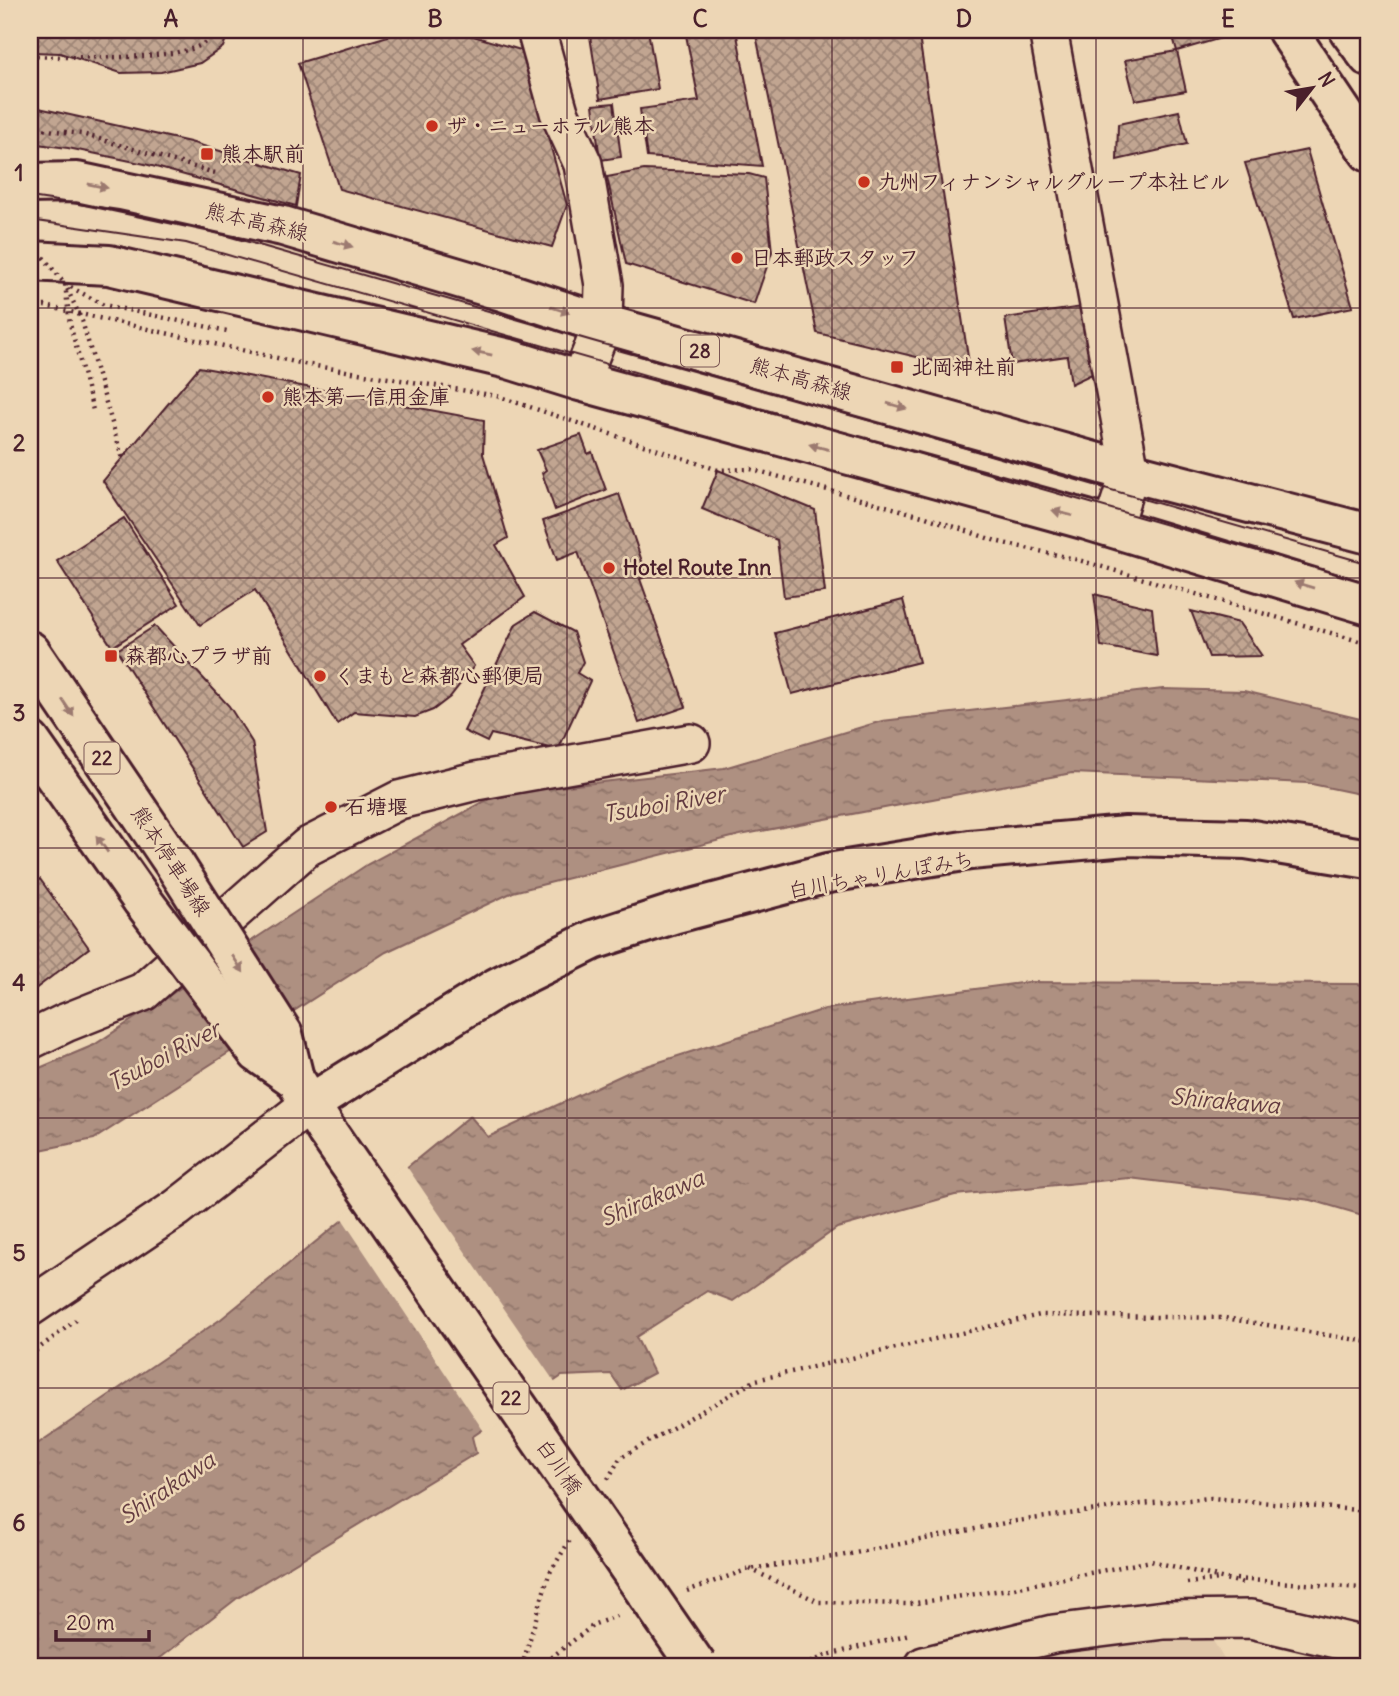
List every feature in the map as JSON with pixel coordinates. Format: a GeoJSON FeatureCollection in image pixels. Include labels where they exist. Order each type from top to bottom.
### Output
{"type":"FeatureCollection","features":[{"type":"Feature","properties":{"kind":"main road"},"geometry":{"type":"LineString","coordinates":[[1287,30],[1369,152]]}},
{"type":"Feature","properties":{"kind":"main road"},"geometry":{"type":"LineString","coordinates":[[1349,30],[1369,57]]}},
{"type":"Feature","properties":{"kind":"main road","name":"熊本高森線"},"geometry":{"type":"LineString","coordinates":[[30,183],[77,182],[283,226],[603,324],[1130,472],[1369,534]]}},
{"type":"Feature","properties":{"kind":"main road"},"geometry":{"type":"LineString","coordinates":[[30,261],[109,265],[509,359],[580,381],[1112,527],[1369,605]]}},
{"type":"Feature","properties":{"kind":"main road","name":"熊本停車場線"},"geometry":{"type":"LineString","coordinates":[[30,651],[174,865],[283,1034],[310,1104]]}},
{"type":"Feature","properties":{"kind":"main road","name":"熊本停車場線"},"geometry":{"type":"LineString","coordinates":[[30,741],[142,900],[258,1053],[310,1104]]}},
{"type":"Feature","properties":{"kind":"main road"},"geometry":{"type":"LineString","coordinates":[[310,1104],[498,987],[593,940],[673,914],[828,873],[970,850],[1126,836],[1246,839],[1369,859]]}},
{"type":"Feature","properties":{"kind":"main road","name":"白川橋"},"geometry":{"type":"LineString","coordinates":[[310,1104],[697,1666]]}},
{"type":"Feature","properties":{"kind":"street"},"geometry":{"type":"LineString","coordinates":[[536,30],[559,112],[583,164],[604,285],[603,324],[580,381]]}},
{"type":"Feature","properties":{"kind":"street"},"geometry":{"type":"LineString","coordinates":[[1048,30],[1130,472],[1112,527]]}},
{"type":"Feature","properties":{"kind":"street"},"geometry":{"type":"LineString","coordinates":[[30,1041],[65,1023],[143,992],[307,847],[398,800],[476,781],[691,743]]}},
{"type":"Feature","properties":{"kind":"street"},"geometry":{"type":"LineString","coordinates":[[30,1307],[177,1208],[310,1104]]}},
{"type":"Feature","properties":{"kind":"street"},"geometry":{"type":"LineString","coordinates":[[924,1666],[1053,1634],[1164,1620],[1251,1619],[1369,1647]]}},
{"type":"Feature","properties":{"kind":"path"},"geometry":{"type":"LineString","coordinates":[[30,56],[99,58],[183,51],[205,43],[213,30]]}},
{"type":"Feature","properties":{"kind":"path"},"geometry":{"type":"LineString","coordinates":[[30,242],[65,284],[82,321],[122,457]]}},
{"type":"Feature","properties":{"kind":"path"},"geometry":{"type":"LineString","coordinates":[[65,284],[104,305],[226,331]]}},
{"type":"Feature","properties":{"kind":"path"},"geometry":{"type":"LineString","coordinates":[[65,284],[70,324],[94,414]]}},
{"type":"Feature","properties":{"kind":"path"},"geometry":{"type":"LineString","coordinates":[[30,307],[45,306],[304,363],[497,396],[718,470],[751,469],[763,472],[926,517],[999,542],[1075,559],[1369,644]]}},
{"type":"Feature","properties":{"kind":"path"},"geometry":{"type":"LineString","coordinates":[[606,1482],[620,1458],[756,1380],[1040,1315],[1225,1318],[1369,1342]]}},
{"type":"Feature","properties":{"kind":"path"},"geometry":{"type":"LineString","coordinates":[[685,1592],[749,1569],[840,1556],[1010,1522],[1197,1499],[1369,1511]]}},
{"type":"Feature","properties":{"kind":"path"},"geometry":{"type":"LineString","coordinates":[[522,1666],[549,1574],[570,1540]]}},
{"type":"Feature","properties":{"kind":"path"},"geometry":{"type":"LineString","coordinates":[[749,1569],[819,1602],[909,1604],[1009,1589],[1151,1561],[1261,1589]]}},
{"type":"Feature","properties":{"kind":"path"},"geometry":{"type":"LineString","coordinates":[[540,1666],[595,1624],[621,1615]]}},
{"type":"Feature","properties":{"kind":"shaded area"},"geometry":{"type":"Polygon","coordinates":[[[1212,1639],[1228,1666],[980,1666],[1102,1641],[1212,1639]]]}},
{"type":"Feature","properties":{"kind":"water","name":"Tsuboi River"},"geometry":{"type":"Polygon","coordinates":[[[1163,689],[1244,691],[1369,721],[1369,796],[1307,783],[1072,773],[740,835],[513,892],[386,952],[94,1139],[30,1152],[30,1072],[94,1045],[368,864],[498,794],[724,768],[882,721],[1163,689]]]}},
{"type":"Feature","properties":{"kind":"water","name":"Shirakawa"},"geometry":{"type":"Polygon","coordinates":[[[1028,982],[1358,984],[1369,987],[1369,1217],[1311,1200],[1129,1178],[955,1195],[837,1228],[733,1301],[707,1291],[636,1337],[654,1373],[622,1390],[611,1374],[562,1376],[472,1437],[476,1453],[236,1599],[150,1666],[30,1666],[30,1449],[221,1319],[470,1116],[488,1137],[631,1071],[825,1009],[1028,982]]]}},
{"type":"Feature","properties":{"kind":"pier"},"geometry":{"type":"Polygon","coordinates":[[[405,1164],[556,1384],[485,1433],[341,1217],[405,1164]]]}},
{"type":"Feature","properties":{"kind":"building"},"geometry":{"type":"Polygon","coordinates":[[[30,30],[134,30],[168,35],[187,30],[229,30],[223,47],[200,63],[161,72],[121,73],[60,53],[33,52],[30,55],[30,30]]]}},
{"type":"Feature","properties":{"kind":"building","name":"ザ・ニューホテル熊本"},"geometry":{"type":"Polygon","coordinates":[[[408,30],[453,30],[524,51],[567,205],[552,247],[339,189],[298,63],[408,30]]]}},
{"type":"Feature","properties":{"kind":"building"},"geometry":{"type":"Polygon","coordinates":[[[589,30],[648,30],[658,89],[600,99],[589,30]]]}},
{"type":"Feature","properties":{"kind":"building"},"geometry":{"type":"Polygon","coordinates":[[[685,30],[736,30],[762,166],[647,157],[640,109],[699,101],[685,30]]]}},
{"type":"Feature","properties":{"kind":"building","name":"九州フィナンシャルグループ本社ビル"},"geometry":{"type":"Polygon","coordinates":[[[755,30],[918,30],[970,370],[817,333],[755,30]]]}},
{"type":"Feature","properties":{"kind":"building"},"geometry":{"type":"Polygon","coordinates":[[[1171,30],[1232,30],[1235,34],[1177,51],[1171,30]]]}},
{"type":"Feature","properties":{"kind":"building"},"geometry":{"type":"Polygon","coordinates":[[[1177,51],[1186,91],[1135,100],[1125,60],[1177,51]]]}},
{"type":"Feature","properties":{"kind":"building"},"geometry":{"type":"Polygon","coordinates":[[[614,103],[621,157],[600,160],[593,105],[614,103]]]}},
{"type":"Feature","properties":{"kind":"building"},"geometry":{"type":"Polygon","coordinates":[[[30,106],[190,142],[301,175],[296,206],[145,164],[30,143],[30,106]]]}},
{"type":"Feature","properties":{"kind":"building"},"geometry":{"type":"Polygon","coordinates":[[[1179,111],[1187,144],[1117,160],[1118,124],[1179,111]]]}},
{"type":"Feature","properties":{"kind":"building"},"geometry":{"type":"Polygon","coordinates":[[[1307,150],[1353,307],[1294,319],[1245,163],[1307,150]]]}},
{"type":"Feature","properties":{"kind":"building"},"geometry":{"type":"Polygon","coordinates":[[[644,170],[749,174],[764,178],[772,252],[754,304],[626,264],[607,177],[644,170]]]}},
{"type":"Feature","properties":{"kind":"building"},"geometry":{"type":"Polygon","coordinates":[[[1082,307],[1111,365],[1071,384],[1067,356],[1012,364],[1005,318],[1082,307]]]}},
{"type":"Feature","properties":{"kind":"building"},"geometry":{"type":"Polygon","coordinates":[[[199,367],[484,420],[483,454],[508,538],[496,545],[525,597],[459,645],[474,666],[450,697],[433,710],[415,717],[354,712],[337,724],[255,590],[200,625],[103,481],[199,367]]]}},
{"type":"Feature","properties":{"kind":"building"},"geometry":{"type":"Polygon","coordinates":[[[581,435],[588,454],[592,452],[606,490],[555,510],[542,473],[546,470],[537,450],[581,435]]]}},
{"type":"Feature","properties":{"kind":"building"},"geometry":{"type":"Polygon","coordinates":[[[718,470],[815,510],[825,592],[784,597],[777,540],[702,509],[718,470]]]}},
{"type":"Feature","properties":{"kind":"building"},"geometry":{"type":"Polygon","coordinates":[[[619,494],[647,576],[640,579],[686,707],[639,723],[578,552],[557,560],[543,521],[619,494]]]}},
{"type":"Feature","properties":{"kind":"building"},"geometry":{"type":"Polygon","coordinates":[[[124,518],[179,604],[112,647],[57,561],[124,518]]]}},
{"type":"Feature","properties":{"kind":"building"},"geometry":{"type":"Polygon","coordinates":[[[1094,594],[1152,608],[1157,656],[1101,646],[1094,594]]]}},
{"type":"Feature","properties":{"kind":"building"},"geometry":{"type":"Polygon","coordinates":[[[903,600],[919,662],[792,694],[775,633],[903,600]]]}},
{"type":"Feature","properties":{"kind":"building"},"geometry":{"type":"Polygon","coordinates":[[[1191,611],[1239,623],[1262,656],[1209,657],[1191,611]]]}},
{"type":"Feature","properties":{"kind":"building"},"geometry":{"type":"Polygon","coordinates":[[[535,612],[573,632],[583,662],[577,673],[590,681],[558,750],[491,734],[487,742],[464,731],[516,624],[535,612]]]}},
{"type":"Feature","properties":{"kind":"building"},"geometry":{"type":"Polygon","coordinates":[[[155,626],[229,706],[252,742],[267,832],[243,847],[117,650],[155,626]]]}},
{"type":"Feature","properties":{"kind":"building"},"geometry":{"type":"Polygon","coordinates":[[[40,879],[89,948],[30,993],[30,886],[40,879]]]}},
{"type":"Feature","properties":{"kind":"tram line"},"geometry":{"type":"LineString","coordinates":[[30,197],[119,210],[196,227],[1369,564]]}},
{"type":"Feature","properties":{"kind":"tram line"},"geometry":{"type":"LineString","coordinates":[[30,220],[186,243],[1369,583]]}},
{"type":"Feature","properties":{"kind":"place","name":"ザ・ニューホテル熊本"},"geometry":{"type":"Point","coordinates":[432,126]}},
{"type":"Feature","properties":{"kind":"place","name":"熊本駅前"},"geometry":{"type":"Point","coordinates":[207,154]}},
{"type":"Feature","properties":{"kind":"place","name":"九州フィナンシャルグループ本社ビル"},"geometry":{"type":"Point","coordinates":[864,182]}},
{"type":"Feature","properties":{"kind":"place","name":"日本郵政スタッフ"},"geometry":{"type":"Point","coordinates":[737,258]}},
{"type":"Feature","properties":{"kind":"place","name":"北岡神社前"},"geometry":{"type":"Point","coordinates":[897,367]}},
{"type":"Feature","properties":{"kind":"place","name":"熊本第一信用金庫"},"geometry":{"type":"Point","coordinates":[268,397]}},
{"type":"Feature","properties":{"kind":"place","name":"Hotel Route Inn"},"geometry":{"type":"Point","coordinates":[609,568]}},
{"type":"Feature","properties":{"kind":"place","name":"森都心プラザ前"},"geometry":{"type":"Point","coordinates":[111,656]}},
{"type":"Feature","properties":{"kind":"place","name":"くまもと森都心郵便局"},"geometry":{"type":"Point","coordinates":[320,676]}},
{"type":"Feature","properties":{"kind":"place","name":"石塘堰"},"geometry":{"type":"Point","coordinates":[331,807]}}]}
